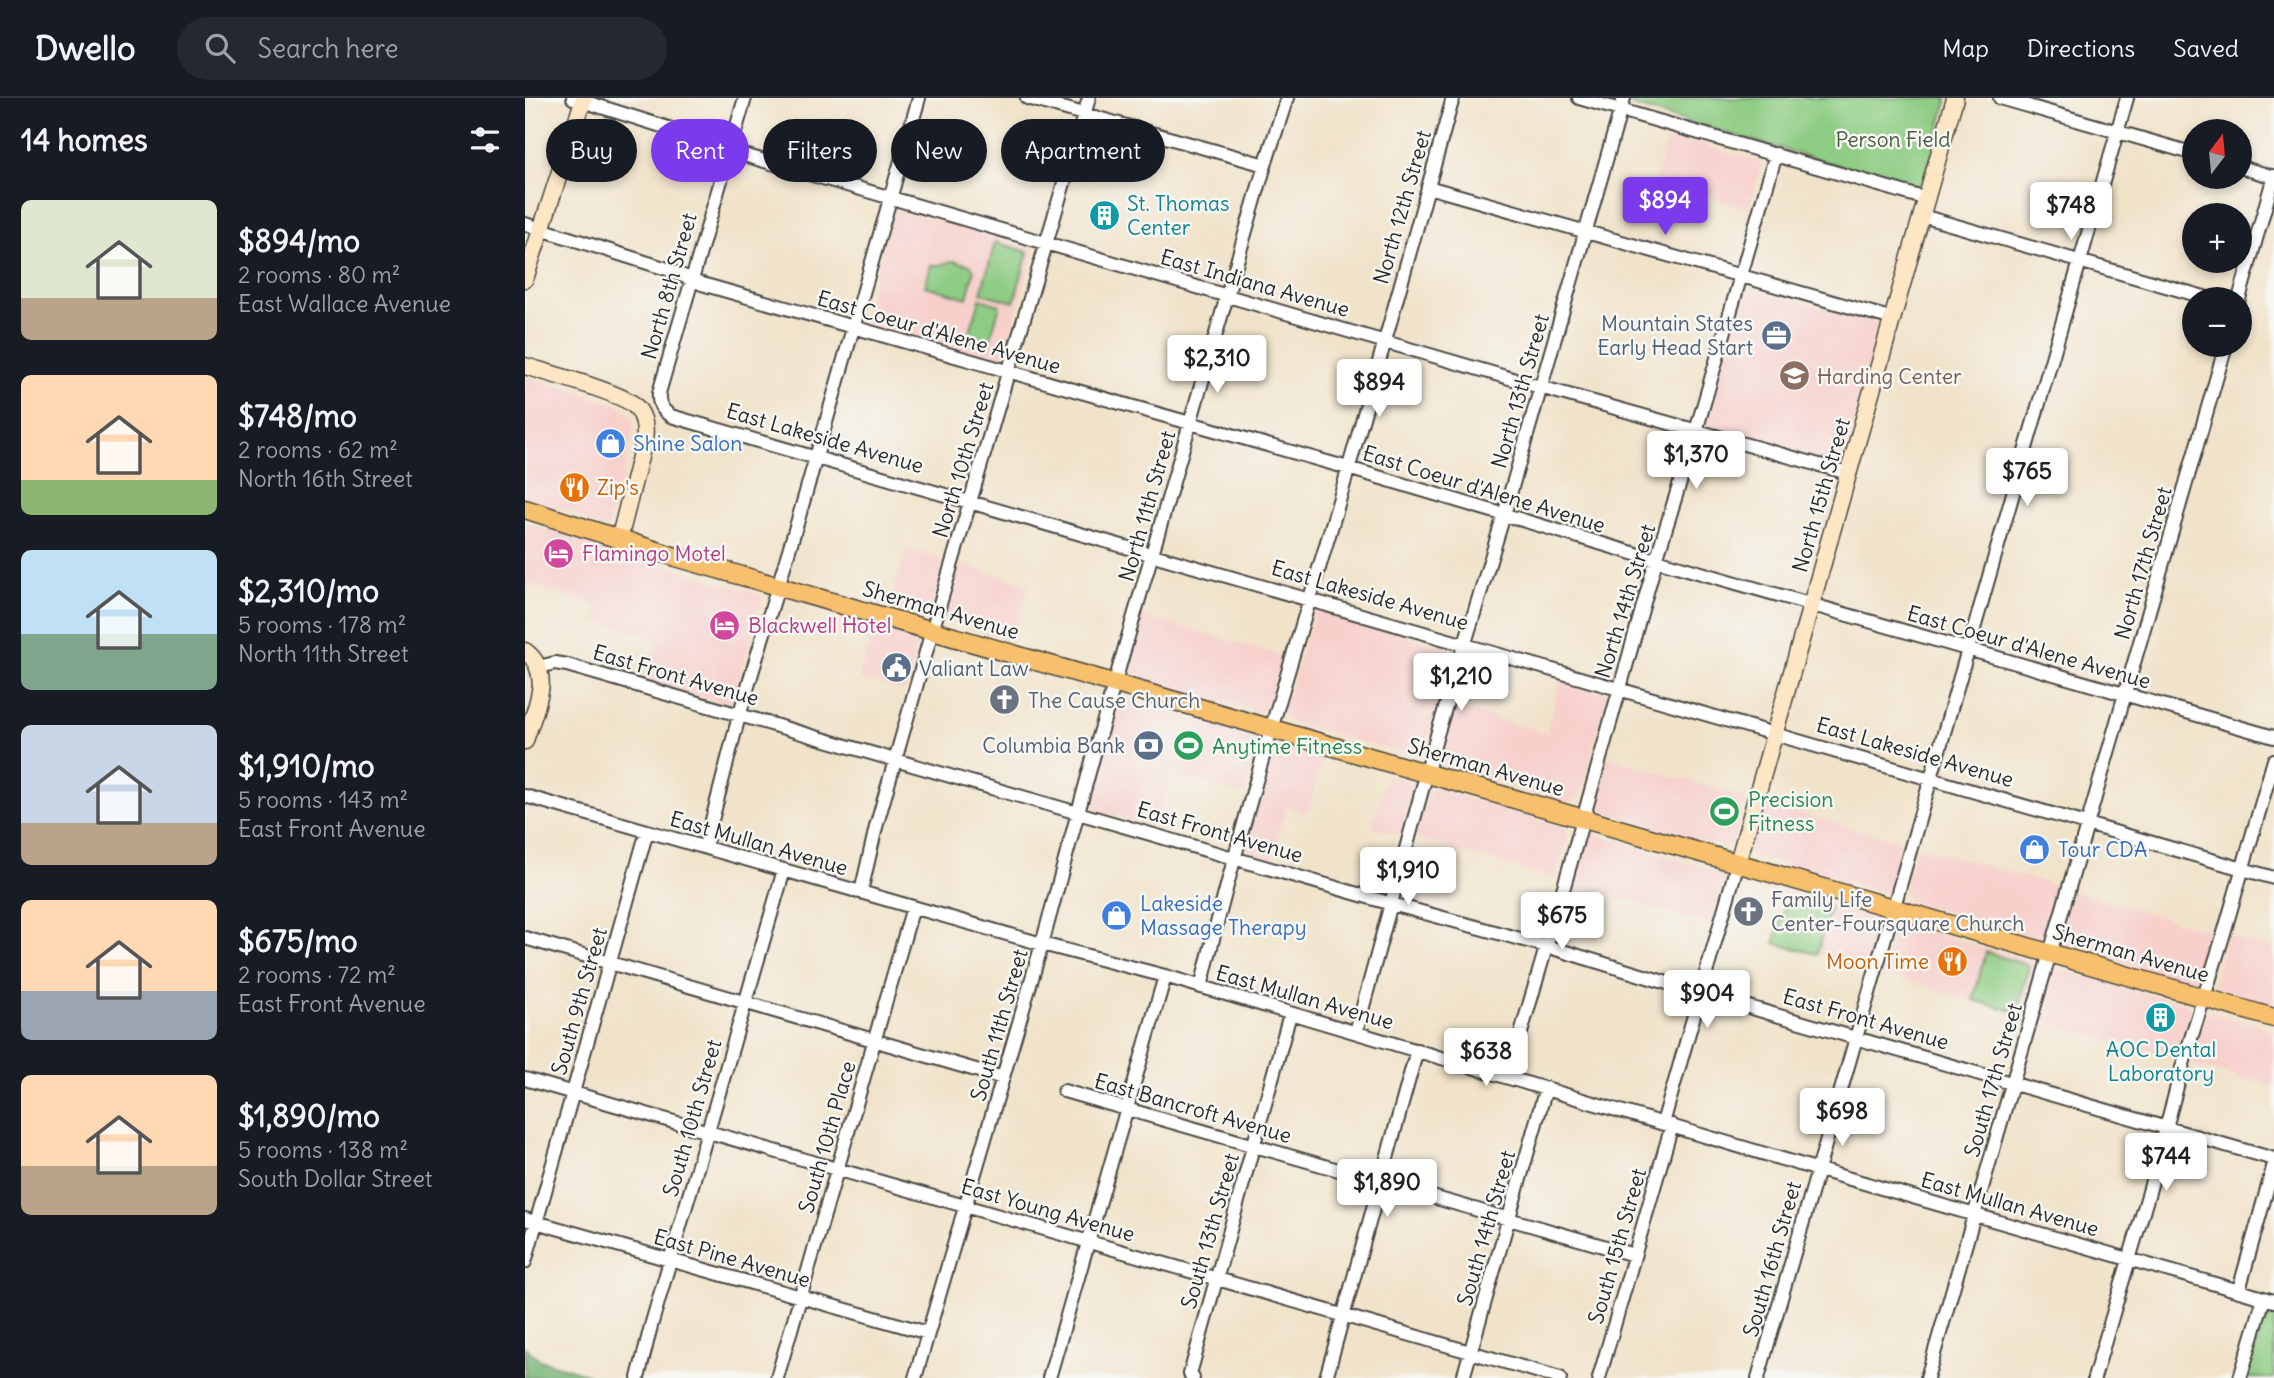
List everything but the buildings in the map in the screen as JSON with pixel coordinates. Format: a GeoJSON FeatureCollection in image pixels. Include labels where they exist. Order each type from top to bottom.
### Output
{"type":"FeatureCollection","features":[{"type":"Feature","properties":{"kind":"main road","name":"North 15th Street"},"geometry":{"type":"LineString","coordinates":[[1738,862],[1955,98]]}},
{"type":"Feature","properties":{"kind":"main road"},"geometry":{"type":"LineString","coordinates":[[525,279],[543,229],[580,99]]}},
{"type":"Feature","properties":{"kind":"main road"},"geometry":{"type":"LineString","coordinates":[[525,366],[618,396],[634,405],[641,413],[645,424],[644,441],[619,540]]}},
{"type":"Feature","properties":{"kind":"main road","name":"Sherman Avenue"},"geometry":{"type":"LineString","coordinates":[[525,509],[619,540],[2274,1018]]}},
{"type":"Feature","properties":{"kind":"main road"},"geometry":{"type":"LineString","coordinates":[[525,651],[539,667],[542,684],[525,741]]}},
{"type":"Feature","properties":{"kind":"street","name":"North 8th Street"},"geometry":{"type":"LineString","coordinates":[[739,119],[745,98]]}},
{"type":"Feature","properties":{"kind":"street"},"geometry":{"type":"LineString","coordinates":[[705,847],[739,716],[919,98]]}},
{"type":"Feature","properties":{"kind":"street"},"geometry":{"type":"LineString","coordinates":[[1027,98],[1265,165]]}},
{"type":"Feature","properties":{"kind":"street","name":"North 10th Street"},"geometry":{"type":"LineString","coordinates":[[932,631],[1089,98]]}},
{"type":"Feature","properties":{"kind":"street","name":"North 11th Street"},"geometry":{"type":"LineString","coordinates":[[1115,683],[1265,165],[1287,98]]}},
{"type":"Feature","properties":{"kind":"street","name":"North 12th Street"},"geometry":{"type":"LineString","coordinates":[[1201,987],[1271,729],[1453,98]]}},
{"type":"Feature","properties":{"kind":"street"},"geometry":{"type":"LineString","coordinates":[[1579,98],[1622,104],[1927,199]]}},
{"type":"Feature","properties":{"kind":"street"},"geometry":{"type":"LineString","coordinates":[[2000,98],[2182,150]]}},
{"type":"Feature","properties":{"kind":"street","name":"South 16th Street"},"geometry":{"type":"LineString","coordinates":[[1758,1378],[2127,98]]}},
{"type":"Feature","properties":{"kind":"street","name":"East Indiana Avenue"},"geometry":{"type":"LineString","coordinates":[[580,99],[651,123]]}},
{"type":"Feature","properties":{"kind":"street","name":"North 13th Street"},"geometry":{"type":"LineString","coordinates":[[1426,774],[1504,515],[1622,104]]}},
{"type":"Feature","properties":{"kind":"street","name":"North 14th Street"},"geometry":{"type":"LineString","coordinates":[[1582,818],[1776,154]]}},
{"type":"Feature","properties":{"kind":"street","name":"East Indiana Avenue"},"geometry":{"type":"LineString","coordinates":[[749,155],[1540,387],[1848,473]]}},
{"type":"Feature","properties":{"kind":"street"},"geometry":{"type":"LineString","coordinates":[[2242,287],[2274,177],[2252,171]]}},
{"type":"Feature","properties":{"kind":"street","name":"North 8th Street"},"geometry":{"type":"LineString","coordinates":[[660,405],[659,393],[721,182]]}},
{"type":"Feature","properties":{"kind":"street"},"geometry":{"type":"LineString","coordinates":[[1428,187],[1893,319]]}},
{"type":"Feature","properties":{"kind":"street"},"geometry":{"type":"LineString","coordinates":[[1922,216],[2182,291]]}},
{"type":"Feature","properties":{"kind":"street","name":"East Coeur d'Alene Avenue"},"geometry":{"type":"LineString","coordinates":[[525,224],[852,328],[1348,468],[1656,560],[2274,737]]}},
{"type":"Feature","properties":{"kind":"street","name":"North 17th Street"},"geometry":{"type":"LineString","coordinates":[[2049,953],[2223,357]]}},
{"type":"Feature","properties":{"kind":"street","name":"East Lakeside Avenue"},"geometry":{"type":"LineString","coordinates":[[660,405],[671,416],[2274,878]]}},
{"type":"Feature","properties":{"kind":"street"},"geometry":{"type":"LineString","coordinates":[[861,892],[895,759],[932,631]]}},
{"type":"Feature","properties":{"kind":"street","name":"East Front Avenue"},"geometry":{"type":"LineString","coordinates":[[539,667],[562,664],[1546,946],[2274,1161]]}},
{"type":"Feature","properties":{"kind":"street","name":"South 11th Street"},"geometry":{"type":"LineString","coordinates":[[915,1378],[1115,683]]}},
{"type":"Feature","properties":{"kind":"street"},"geometry":{"type":"LineString","coordinates":[[2094,1378],[2274,760]]}},
{"type":"Feature","properties":{"kind":"street"},"geometry":{"type":"LineString","coordinates":[[1356,1032],[1426,774]]}},
{"type":"Feature","properties":{"kind":"street","name":"East Mullan Avenue"},"geometry":{"type":"LineString","coordinates":[[525,796],[1042,944],[1165,976],[1819,1170],[2269,1299]]}},
{"type":"Feature","properties":{"kind":"street"},"geometry":{"type":"LineString","coordinates":[[1508,1077],[1582,818]]}},
{"type":"Feature","properties":{"kind":"street","name":"South 9th Street"},"geometry":{"type":"LineString","coordinates":[[525,1262],[531,1220],[572,1093],[647,831]]}},
{"type":"Feature","properties":{"kind":"street","name":"South 15th Street"},"geometry":{"type":"LineString","coordinates":[[1599,1378],[1635,1255],[1700,993],[1738,862]]}},
{"type":"Feature","properties":{"kind":"street","name":"South 10th Street"},"geometry":{"type":"LineString","coordinates":[[638,1378],[784,870]]}},
{"type":"Feature","properties":{"kind":"street","name":"South 10th Place"},"geometry":{"type":"LineString","coordinates":[[777,1378],[913,907]]}},
{"type":"Feature","properties":{"kind":"street"},"geometry":{"type":"LineString","coordinates":[[525,938],[1003,1078]]}},
{"type":"Feature","properties":{"kind":"street","name":"South 17th Street"},"geometry":{"type":"LineString","coordinates":[[1927,1378],[2049,953]]}},
{"type":"Feature","properties":{"kind":"street"},"geometry":{"type":"LineString","coordinates":[[1049,1378],[1165,976]]}},
{"type":"Feature","properties":{"kind":"street","name":"South 13th Street"},"geometry":{"type":"LineString","coordinates":[[1193,1378],[1190,1374],[1290,1014]]}},
{"type":"Feature","properties":{"kind":"street"},"geometry":{"type":"LineString","coordinates":[[1325,1378],[1417,1050]]}},
{"type":"Feature","properties":{"kind":"street","name":"East Young Avenue"},"geometry":{"type":"LineString","coordinates":[[525,1079],[1560,1378]]}},
{"type":"Feature","properties":{"kind":"street","name":"South 14th Street"},"geometry":{"type":"LineString","coordinates":[[1463,1378],[1546,1088]]}},
{"type":"Feature","properties":{"kind":"street","name":"East Bancroft Avenue"},"geometry":{"type":"LineString","coordinates":[[1064,1091],[1635,1255]]}},
{"type":"Feature","properties":{"kind":"street"},"geometry":{"type":"LineString","coordinates":[[2239,1290],[2274,1161]]}},
{"type":"Feature","properties":{"kind":"street","name":"East Pine Avenue"},"geometry":{"type":"LineString","coordinates":[[531,1220],[928,1333]]}},
{"type":"Feature","properties":{"kind":"street"},"geometry":{"type":"LineString","coordinates":[[2240,1378],[2269,1299]]}},
{"type":"Feature","properties":{"kind":"shaded area"},"geometry":{"type":"Polygon","coordinates":[[[1669,131],[1672,136],[1760,161],[1761,166],[1749,208],[1655,182],[1669,131]]]}},
{"type":"Feature","properties":{"kind":"shaded area"},"geometry":{"type":"Polygon","coordinates":[[[894,208],[1035,248],[1003,362],[862,322],[894,208]]]}},
{"type":"Feature","properties":{"kind":"shaded area","name":"Harding Center"},"geometry":{"type":"Polygon","coordinates":[[[1745,286],[1878,323],[1884,328],[1842,462],[1836,464],[1709,427],[1704,423],[1745,286]]]}},
{"type":"Feature","properties":{"kind":"shaded area"},"geometry":{"type":"Polygon","coordinates":[[[525,375],[617,405],[624,408],[633,420],[634,428],[621,483],[607,528],[594,526],[577,514],[525,497],[525,375]]]}},
{"type":"Feature","properties":{"kind":"shaded area"},"geometry":{"type":"Polygon","coordinates":[[[525,522],[764,596],[732,704],[647,681],[659,639],[595,620],[599,606],[525,583],[525,522]]]}},
{"type":"Feature","properties":{"kind":"shaded area"},"geometry":{"type":"Polygon","coordinates":[[[906,549],[945,560],[931,607],[928,613],[923,615],[890,605],[906,549]]]}},
{"type":"Feature","properties":{"kind":"shaded area"},"geometry":{"type":"Polygon","coordinates":[[[960,564],[1029,585],[1013,641],[947,622],[945,613],[960,564]]]}},
{"type":"Feature","properties":{"kind":"shaded area"},"geometry":{"type":"Polygon","coordinates":[[[1315,609],[1453,649],[1422,755],[1415,757],[1290,722],[1284,717],[1284,709],[1315,609]]]}},
{"type":"Feature","properties":{"kind":"shaded area"},"geometry":{"type":"Polygon","coordinates":[[[1143,616],[1283,656],[1266,708],[1257,712],[1133,675],[1129,668],[1143,616]]]}},
{"type":"Feature","properties":{"kind":"shaded area"},"geometry":{"type":"Polygon","coordinates":[[[874,626],[918,641],[906,692],[859,678],[874,626]]]}},
{"type":"Feature","properties":{"kind":"shaded area"},"geometry":{"type":"Polygon","coordinates":[[[1560,679],[1608,695],[1578,800],[1567,802],[1440,765],[1439,756],[1453,706],[1546,733],[1560,679]]]}},
{"type":"Feature","properties":{"kind":"shaded area"},"geometry":{"type":"Polygon","coordinates":[[[1127,699],[1256,738],[1259,744],[1244,795],[1172,775],[1157,828],[1088,808],[1116,705],[1127,699]]]}},
{"type":"Feature","properties":{"kind":"shaded area"},"geometry":{"type":"Polygon","coordinates":[[[1283,744],[1323,756],[1307,813],[1287,807],[1271,861],[1246,854],[1245,850],[1273,750],[1283,744]]]}},
{"type":"Feature","properties":{"kind":"shaded area"},"geometry":{"type":"Polygon","coordinates":[[[1606,757],[1747,798],[1733,843],[1725,848],[1596,809],[1593,803],[1606,757]]]}},
{"type":"Feature","properties":{"kind":"shaded area"},"geometry":{"type":"Polygon","coordinates":[[[1387,774],[1408,780],[1413,786],[1400,835],[1373,826],[1387,774]]]}},
{"type":"Feature","properties":{"kind":"shaded area"},"geometry":{"type":"Polygon","coordinates":[[[1435,789],[1566,827],[1568,835],[1556,879],[1415,838],[1428,793],[1435,789]]]}},
{"type":"Feature","properties":{"kind":"shaded area"},"geometry":{"type":"Polygon","coordinates":[[[1764,803],[1902,842],[1887,892],[1879,892],[1755,856],[1750,851],[1764,803]]]}},
{"type":"Feature","properties":{"kind":"shaded area"},"geometry":{"type":"Polygon","coordinates":[[[1587,832],[1721,872],[1724,880],[1711,925],[1570,883],[1587,832]]]}},
{"type":"Feature","properties":{"kind":"shaded area"},"geometry":{"type":"Polygon","coordinates":[[[1916,846],[2058,886],[2045,932],[2034,937],[1908,901],[1903,893],[1916,846]]]}},
{"type":"Feature","properties":{"kind":"shaded area"},"geometry":{"type":"Polygon","coordinates":[[[1789,891],[1876,916],[1880,924],[1867,968],[1774,943],[1789,891]]]}},
{"type":"Feature","properties":{"kind":"shaded area"},"geometry":{"type":"Polygon","coordinates":[[[2072,891],[2214,932],[2200,978],[2196,982],[2190,982],[2065,946],[2059,941],[2072,891]]]}},
{"type":"Feature","properties":{"kind":"shaded area"},"geometry":{"type":"Polygon","coordinates":[[[1898,924],[2030,960],[2034,964],[2034,971],[2020,1014],[1880,973],[1894,927],[1898,924]]]}},
{"type":"Feature","properties":{"kind":"shaded area"},"geometry":{"type":"Polygon","coordinates":[[[2227,936],[2274,949],[2274,1006],[2219,990],[2215,986],[2214,981],[2227,936]]]}},
{"type":"Feature","properties":{"kind":"shaded area"},"geometry":{"type":"Polygon","coordinates":[[[2055,968],[2186,1004],[2190,1015],[2177,1059],[2036,1019],[2051,970],[2055,968]]]}},
{"type":"Feature","properties":{"kind":"shaded area"},"geometry":{"type":"Polygon","coordinates":[[[2210,1012],[2274,1030],[2274,1087],[2191,1064],[2205,1018],[2210,1012]]]}},
{"type":"Feature","properties":{"kind":"green space","name":"Person Field"},"geometry":{"type":"Polygon","coordinates":[[[1629,98],[1948,98],[1923,185],[1918,188],[1633,106],[1629,98]]]}},
{"type":"Feature","properties":{"kind":"green space"},"geometry":{"type":"Polygon","coordinates":[[[995,242],[1028,252],[1014,302],[981,293],[995,242]]]}},
{"type":"Feature","properties":{"kind":"green space"},"geometry":{"type":"Polygon","coordinates":[[[953,261],[970,265],[974,270],[967,298],[925,286],[931,265],[953,261]]]}},
{"type":"Feature","properties":{"kind":"green space"},"geometry":{"type":"Polygon","coordinates":[[[980,299],[1000,305],[988,347],[967,341],[980,299]]]}},
{"type":"Feature","properties":{"kind":"green space"},"geometry":{"type":"Polygon","coordinates":[[[1788,896],[1830,908],[1817,954],[1774,943],[1788,896]]]}},
{"type":"Feature","properties":{"kind":"green space"},"geometry":{"type":"Polygon","coordinates":[[[1986,952],[2029,966],[2017,1012],[1973,1000],[1986,952]]]}},
{"type":"Feature","properties":{"kind":"green space"},"geometry":{"type":"Polygon","coordinates":[[[2274,1308],[2274,1378],[2246,1378],[2265,1311],[2274,1308]]]}},
{"type":"Feature","properties":{"kind":"green space"},"geometry":{"type":"Polygon","coordinates":[[[525,1347],[540,1360],[599,1378],[525,1378],[525,1347]]]}},
{"type":"Feature","properties":{"kind":"place","name":"St. Thomas Center"},"geometry":{"type":"Point","coordinates":[1104,215]}},
{"type":"Feature","properties":{"kind":"place","name":"Mountain States Early Head Start"},"geometry":{"type":"Point","coordinates":[1776,335]}},
{"type":"Feature","properties":{"kind":"place","name":"Harding Center"},"geometry":{"type":"Point","coordinates":[1794,376]}},
{"type":"Feature","properties":{"kind":"place","name":"Shine Salon"},"geometry":{"type":"Point","coordinates":[610,443]}},
{"type":"Feature","properties":{"kind":"place","name":"Zip's"},"geometry":{"type":"Point","coordinates":[574,487]}},
{"type":"Feature","properties":{"kind":"place","name":"Flamingo Motel"},"geometry":{"type":"Point","coordinates":[559,553]}},
{"type":"Feature","properties":{"kind":"place","name":"Blackwell Hotel"},"geometry":{"type":"Point","coordinates":[725,625]}},
{"type":"Feature","properties":{"kind":"place","name":"Valiant Law"},"geometry":{"type":"Point","coordinates":[896,668]}},
{"type":"Feature","properties":{"kind":"place","name":"The Cause Church"},"geometry":{"type":"Point","coordinates":[1005,700]}},
{"type":"Feature","properties":{"kind":"place","name":"Columbia Bank"},"geometry":{"type":"Point","coordinates":[1148,745]}},
{"type":"Feature","properties":{"kind":"place","name":"Anytime Fitness"},"geometry":{"type":"Point","coordinates":[1189,746]}},
{"type":"Feature","properties":{"kind":"place","name":"Precision Fitness"},"geometry":{"type":"Point","coordinates":[1725,811]}},
{"type":"Feature","properties":{"kind":"place","name":"Tour CDA"},"geometry":{"type":"Point","coordinates":[2035,849]}},
{"type":"Feature","properties":{"kind":"place","name":"Family Life Center-Foursquare Church"},"geometry":{"type":"Point","coordinates":[1748,911]}},
{"type":"Feature","properties":{"kind":"place","name":"Lakeside Massage Therapy"},"geometry":{"type":"Point","coordinates":[1117,915]}},
{"type":"Feature","properties":{"kind":"place","name":"Moon Time"},"geometry":{"type":"Point","coordinates":[1952,961]}},
{"type":"Feature","properties":{"kind":"place","name":"AOC Dental Laboratory"},"geometry":{"type":"Point","coordinates":[2161,1017]}}]}
